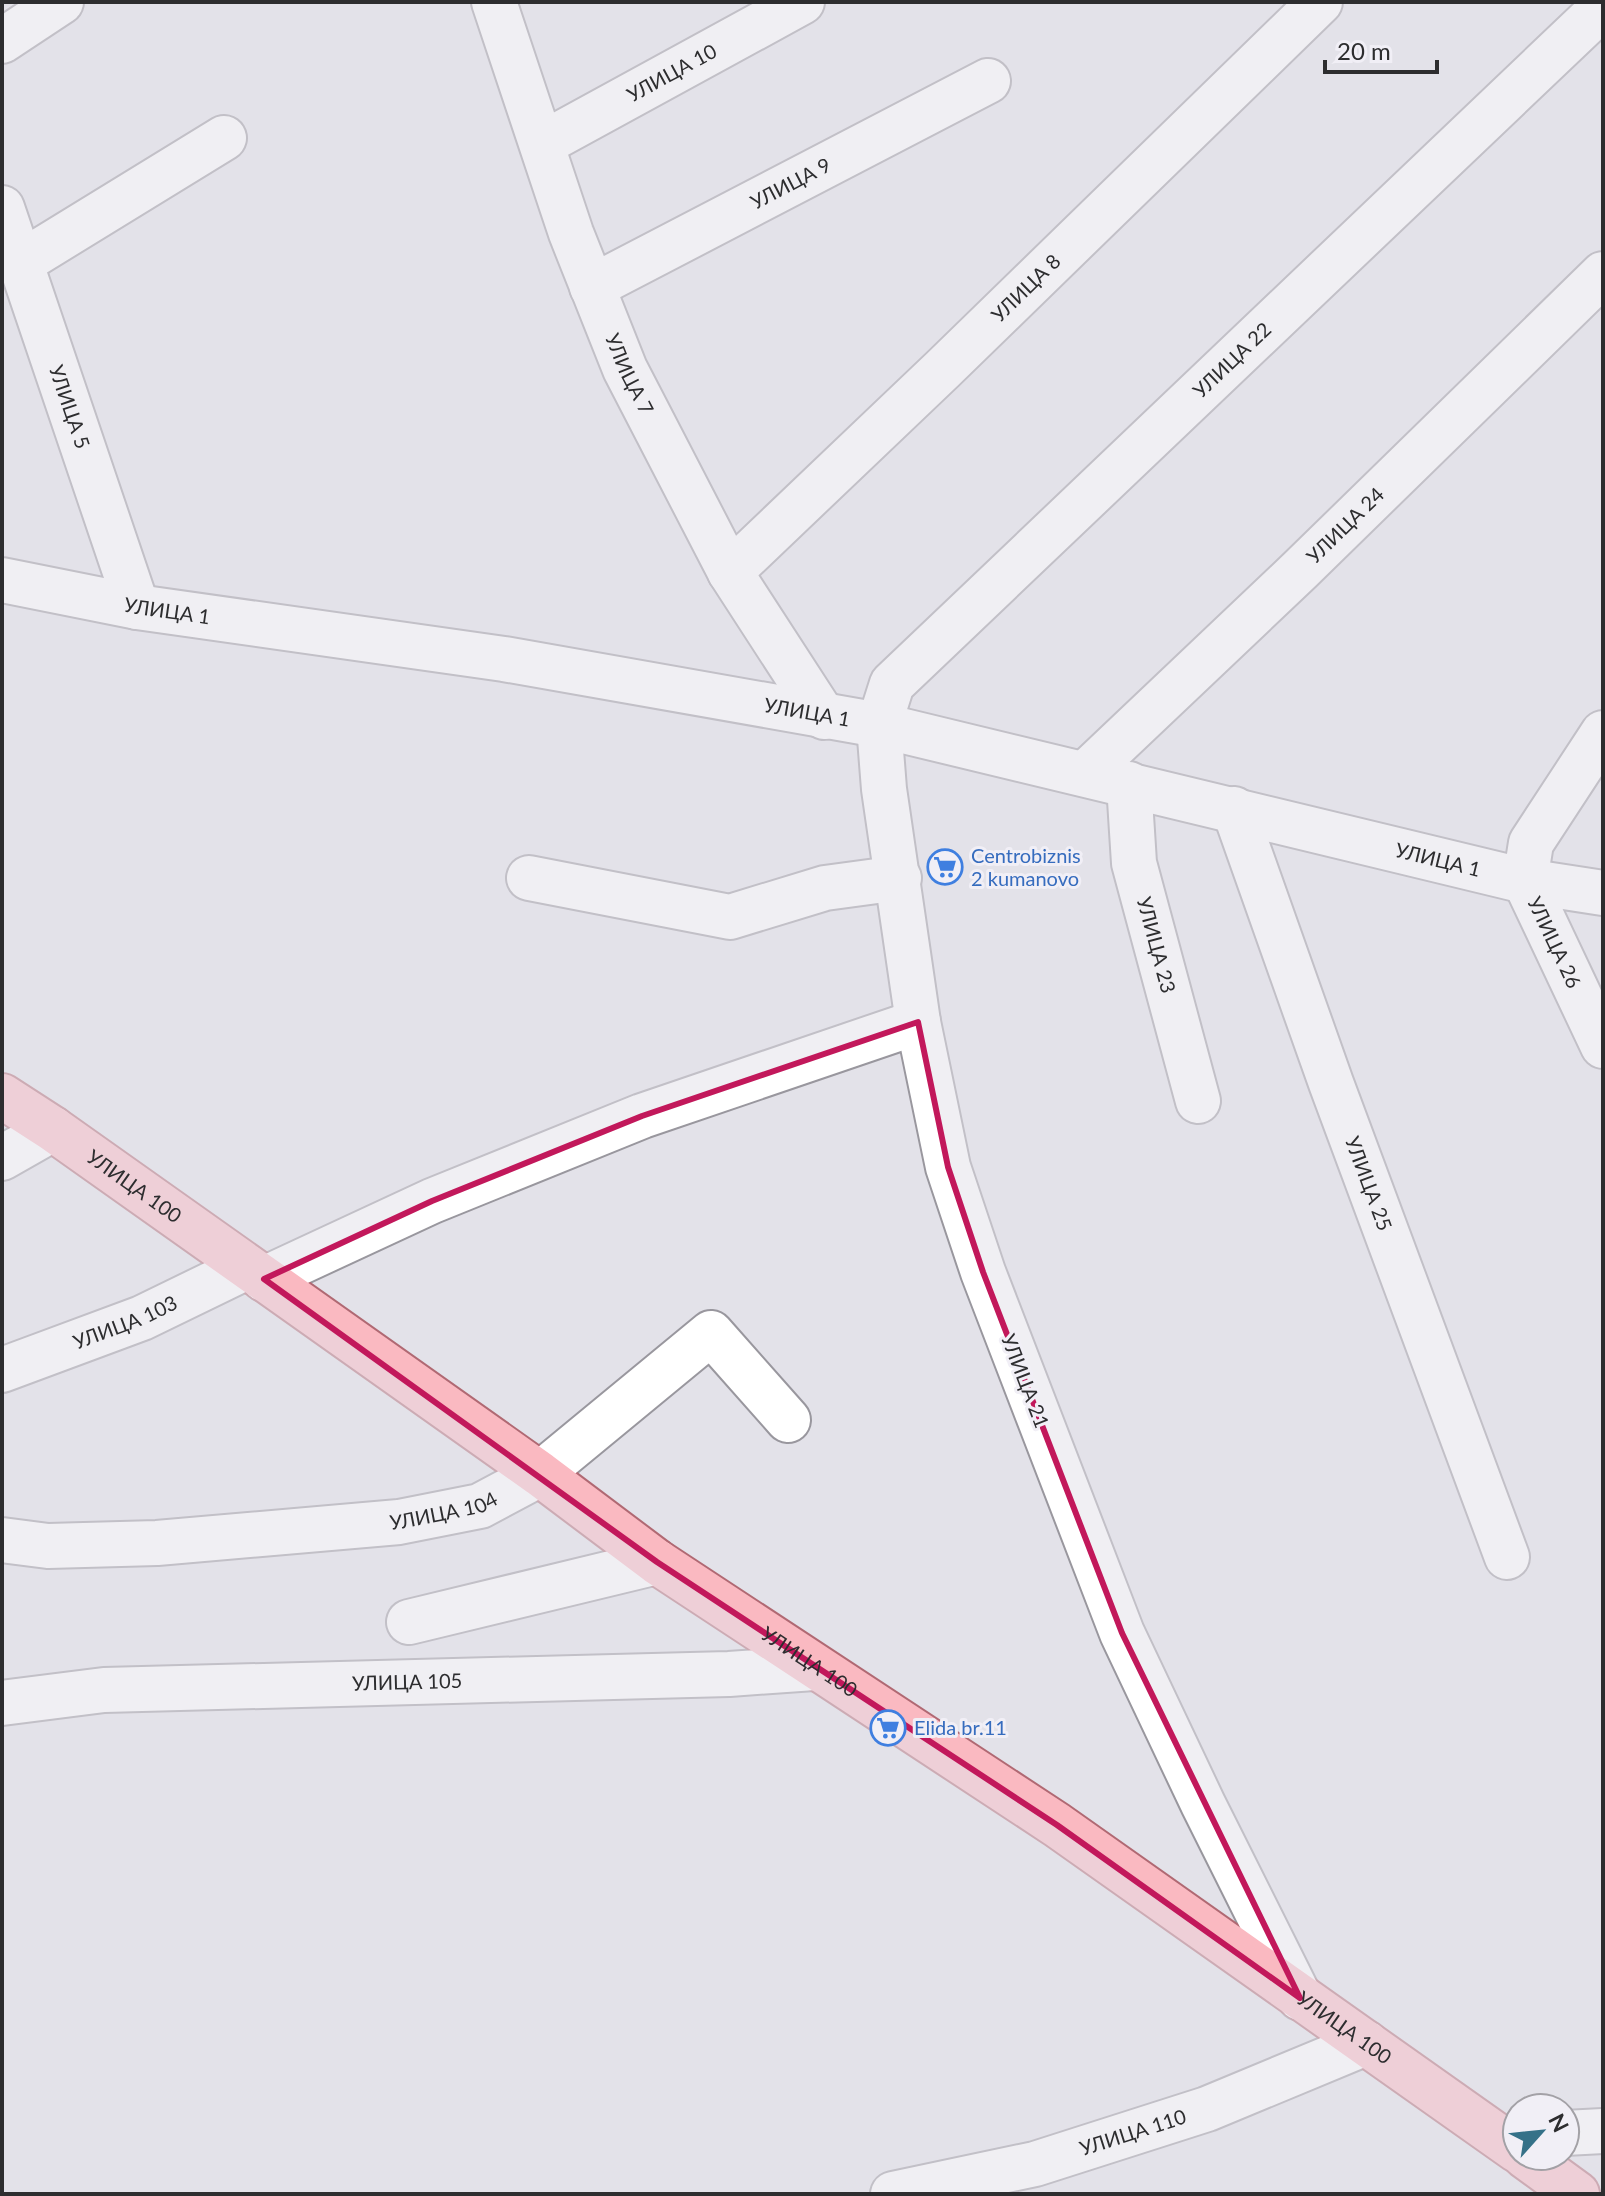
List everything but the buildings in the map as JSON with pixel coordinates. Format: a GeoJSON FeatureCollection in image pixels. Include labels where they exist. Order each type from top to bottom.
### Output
{"type":"FeatureCollection","features":[{"type":"Feature","properties":{"kind":"main road","name":"УЛИЦА 100"},"geometry":{"type":"LineString","coordinates":[[2,1096],[540,1474],[657,1562],[1057,1825],[1501,2137]]}},
{"type":"Feature","properties":{"kind":"main road","name":"УЛИЦА 100"},"geometry":{"type":"LineString","coordinates":[[1547,2172],[1571,2192]]}},
{"type":"Feature","properties":{"kind":"street"},"geometry":{"type":"LineString","coordinates":[[2,41],[61,2]]}},
{"type":"Feature","properties":{"kind":"street","name":"УЛИЦА 7"},"geometry":{"type":"LineString","coordinates":[[494,2],[571,233],[625,369],[730,572],[824,717]]}},
{"type":"Feature","properties":{"kind":"street","name":"УЛИЦА 10"},"geometry":{"type":"LineString","coordinates":[[542,144],[802,2]]}},
{"type":"Feature","properties":{"kind":"street","name":"УЛИЦА 8"},"geometry":{"type":"LineString","coordinates":[[730,572],[955,358],[1320,2]]}},
{"type":"Feature","properties":{"kind":"street","name":"УЛИЦА 22"},"geometry":{"type":"LineString","coordinates":[[879,725],[892,684],[1603,7]]}},
{"type":"Feature","properties":{"kind":"street","name":"УЛИЦА 9"},"geometry":{"type":"LineString","coordinates":[[592,287],[988,81]]}},
{"type":"Feature","properties":{"kind":"street"},"geometry":{"type":"LineString","coordinates":[[22,262],[224,138]]}},
{"type":"Feature","properties":{"kind":"street","name":"УЛИЦА 5"},"geometry":{"type":"LineString","coordinates":[[2,208],[137,607]]}},
{"type":"Feature","properties":{"kind":"street","name":"УЛИЦА 24"},"geometry":{"type":"LineString","coordinates":[[1085,774],[1300,570],[1603,274]]}},
{"type":"Feature","properties":{"kind":"street","name":"УЛИЦА 1"},"geometry":{"type":"LineString","coordinates":[[2,580],[137,607],[504,659],[879,725],[1525,881],[1603,893]]}},
{"type":"Feature","properties":{"kind":"street","name":"УЛИЦА 21"},"geometry":{"type":"LineString","coordinates":[[879,725],[884,789],[918,1022],[948,1167],[983,1272],[1122,1633],[1300,1998]]}},
{"type":"Feature","properties":{"kind":"street"},"geometry":{"type":"LineString","coordinates":[[1525,881],[1531,843],[1603,733]]}},
{"type":"Feature","properties":{"kind":"street","name":"УЛИЦА 23"},"geometry":{"type":"LineString","coordinates":[[1129,784],[1134,863],[1198,1101]]}},
{"type":"Feature","properties":{"kind":"street","name":"УЛИЦА 25"},"geometry":{"type":"LineString","coordinates":[[1234,809],[1336,1097],[1507,1557]]}},
{"type":"Feature","properties":{"kind":"street"},"geometry":{"type":"LineString","coordinates":[[529,878],[730,917],[825,888],[899,878]]}},
{"type":"Feature","properties":{"kind":"street","name":"УЛИЦА 26"},"geometry":{"type":"LineString","coordinates":[[1525,881],[1603,1046]]}},
{"type":"Feature","properties":{"kind":"street"},"geometry":{"type":"LineString","coordinates":[[255,1273],[642,1116],[918,1022]]}},
{"type":"Feature","properties":{"kind":"street"},"geometry":{"type":"LineString","coordinates":[[2,1158],[53,1129]]}},
{"type":"Feature","properties":{"kind":"street","name":"УЛИЦА 103"},"geometry":{"type":"LineString","coordinates":[[2,1370],[255,1273]]}},
{"type":"Feature","properties":{"kind":"street","name":"УЛИЦА 104"},"geometry":{"type":"LineString","coordinates":[[2,1540],[48,1546],[157,1543],[399,1522],[480,1506],[540,1474],[711,1333],[788,1420]]}},
{"type":"Feature","properties":{"kind":"street"},"geometry":{"type":"LineString","coordinates":[[409,1622],[657,1562]]}},
{"type":"Feature","properties":{"kind":"street","name":"УЛИЦА 105"},"geometry":{"type":"LineString","coordinates":[[2,1703],[104,1690],[729,1674],[814,1668]]}},
{"type":"Feature","properties":{"kind":"street","name":"УЛИЦА 110"},"geometry":{"type":"LineString","coordinates":[[893,2194],[1035,2164],[1093,2146],[1207,2109],[1366,2043]]}},
{"type":"Feature","properties":{"kind":"street"},"geometry":{"type":"LineString","coordinates":[[1581,2132],[1603,2131]]}},
{"type":"Feature","properties":{"kind":"highlighted area"},"geometry":{"type":"Polygon","coordinates":[[[918,1022],[948,1167],[983,1272],[1122,1633],[1300,1998],[1057,1825],[657,1562],[264,1279],[432,1201],[642,1116],[918,1022]]]}},
{"type":"Feature","properties":{"kind":"place","name":"Centrobiznis 2 kumanovo"},"geometry":{"type":"Point","coordinates":[945,867]}},
{"type":"Feature","properties":{"kind":"place","name":"Elida br.11"},"geometry":{"type":"Point","coordinates":[888,1728]}}]}
